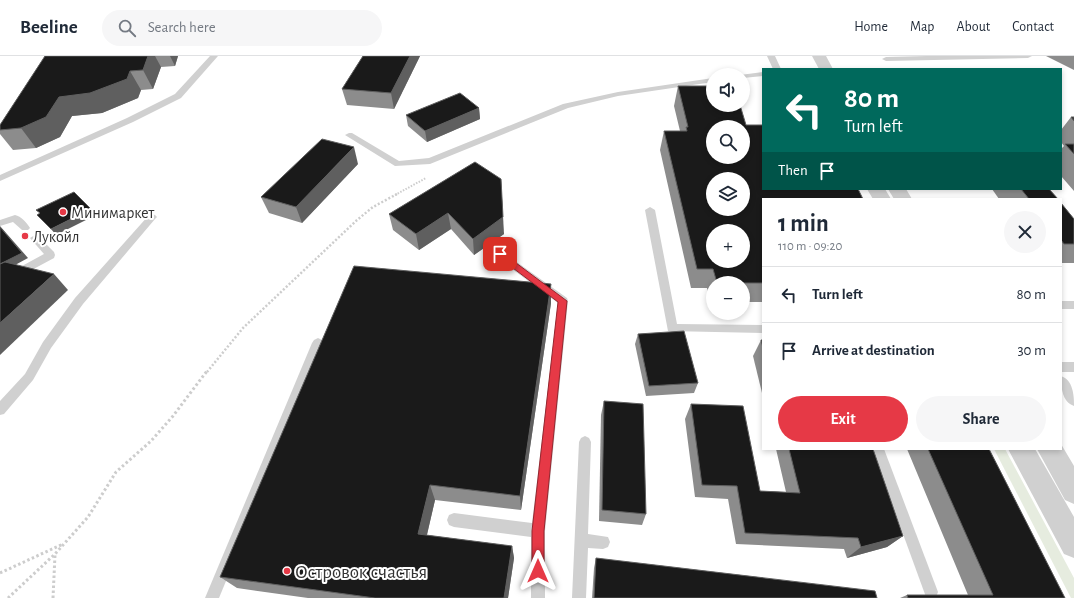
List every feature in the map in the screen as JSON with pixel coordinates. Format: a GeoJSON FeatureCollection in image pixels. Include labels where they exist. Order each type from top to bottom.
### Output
{"type":"FeatureCollection","features":[{"type":"Feature","properties":{"kind":"street"},"geometry":{"type":"LineString","coordinates":[[818,56],[825,68]]}},
{"type":"Feature","properties":{"kind":"street"},"geometry":{"type":"LineString","coordinates":[[1022,450],[1074,544]]}},
{"type":"Feature","properties":{"kind":"street"},"geometry":{"type":"LineString","coordinates":[[1051,450],[1074,491]]}},
{"type":"Feature","properties":{"kind":"lane"},"geometry":{"type":"LineString","coordinates":[[0,178],[130,120],[178,96],[214,56]]}},
{"type":"Feature","properties":{"kind":"lane"},"geometry":{"type":"LineString","coordinates":[[771,56],[777,68]]}},
{"type":"Feature","properties":{"kind":"lane"},"geometry":{"type":"LineString","coordinates":[[886,59],[1028,56]]}},
{"type":"Feature","properties":{"kind":"lane"},"geometry":{"type":"LineString","coordinates":[[750,75],[762,74]]}},
{"type":"Feature","properties":{"kind":"lane"},"geometry":{"type":"LineString","coordinates":[[349,135],[398,164],[406,165],[430,161],[449,154],[509,128],[566,106],[618,94],[706,81]]}},
{"type":"Feature","properties":{"kind":"lane"},"geometry":{"type":"LineString","coordinates":[[650,210],[672,328],[762,329]]}},
{"type":"Feature","properties":{"kind":"lane"},"geometry":{"type":"LineString","coordinates":[[0,410],[29,377],[47,345],[79,301],[152,217]]}},
{"type":"Feature","properties":{"kind":"lane"},"geometry":{"type":"LineString","coordinates":[[0,223],[15,218],[25,228]]}},
{"type":"Feature","properties":{"kind":"lane"},"geometry":{"type":"LineString","coordinates":[[0,283],[50,255],[35,238]]}},
{"type":"Feature","properties":{"kind":"lane"},"geometry":{"type":"LineString","coordinates":[[500,254],[563,301],[538,531],[538,598]]}},
{"type":"Feature","properties":{"kind":"lane"},"geometry":{"type":"LineString","coordinates":[[1062,304],[1074,305]]}},
{"type":"Feature","properties":{"kind":"lane"},"geometry":{"type":"LineString","coordinates":[[212,598],[318,343]]}},
{"type":"Feature","properties":{"kind":"lane"},"geometry":{"type":"LineString","coordinates":[[1062,367],[1074,367]]}},
{"type":"Feature","properties":{"kind":"lane"},"geometry":{"type":"LineString","coordinates":[[1062,383],[1074,401]]}},
{"type":"Feature","properties":{"kind":"lane"},"geometry":{"type":"LineString","coordinates":[[579,598],[585,442]]}},
{"type":"Feature","properties":{"kind":"lane"},"geometry":{"type":"LineString","coordinates":[[878,450],[931,592]]}},
{"type":"Feature","properties":{"kind":"lane"},"geometry":{"type":"LineString","coordinates":[[454,520],[538,531]]}},
{"type":"Feature","properties":{"kind":"lane"},"geometry":{"type":"LineString","coordinates":[[582,540],[603,542]]}},
{"type":"Feature","properties":{"kind":"path"},"geometry":{"type":"LineString","coordinates":[[8,598],[55,554],[88,517],[116,472],[151,441],[173,416],[211,366],[243,328],[337,241],[357,220],[379,204],[444,168],[449,154]]}},
{"type":"Feature","properties":{"kind":"path"},"geometry":{"type":"LineString","coordinates":[[0,573],[65,543]]}},
{"type":"Feature","properties":{"kind":"path"},"geometry":{"type":"LineString","coordinates":[[53,598],[55,554]]}},
{"type":"Feature","properties":{"kind":"shaded area"},"geometry":{"type":"Polygon","coordinates":[[[995,450],[1006,450],[1074,578],[1074,598],[1071,598],[995,450]]]}},
{"type":"Feature","properties":{"kind":"building"},"geometry":{"type":"Polygon","coordinates":[[[45,56],[148,56],[143,70],[130,71],[127,79],[90,93],[59,97],[46,117],[21,128],[0,130],[0,125],[45,56]]]}},
{"type":"Feature","properties":{"kind":"building"},"geometry":{"type":"Polygon","coordinates":[[[363,56],[410,56],[391,93],[342,89],[363,56]]]}},
{"type":"Feature","properties":{"kind":"building"},"geometry":{"type":"Polygon","coordinates":[[[678,86],[706,86],[706,112],[742,112],[744,120],[706,120],[706,164],[750,164],[750,125],[762,125],[762,190],[858,190],[862,198],[762,198],[762,283],[750,283],[750,276],[715,276],[713,269],[697,269],[664,131],[687,131],[686,127],[688,127],[678,86]]]}},
{"type":"Feature","properties":{"kind":"building"},"geometry":{"type":"Polygon","coordinates":[[[460,93],[479,108],[425,131],[406,115],[460,93]]]}},
{"type":"Feature","properties":{"kind":"building"},"geometry":{"type":"Polygon","coordinates":[[[322,139],[354,147],[296,207],[261,197],[322,139]]]}},
{"type":"Feature","properties":{"kind":"building"},"geometry":{"type":"Polygon","coordinates":[[[1065,144],[1074,144],[1074,154],[1065,144]]]}},
{"type":"Feature","properties":{"kind":"building"},"geometry":{"type":"Polygon","coordinates":[[[475,162],[501,179],[503,217],[473,239],[448,213],[416,234],[389,214],[475,162]]]}},
{"type":"Feature","properties":{"kind":"building"},"geometry":{"type":"Polygon","coordinates":[[[1022,190],[1050,190],[1057,198],[1028,198],[1022,190]]]}},
{"type":"Feature","properties":{"kind":"building"},"geometry":{"type":"Polygon","coordinates":[[[74,192],[91,209],[51,229],[37,215],[40,213],[36,210],[74,192]]]}},
{"type":"Feature","properties":{"kind":"building"},"geometry":{"type":"Polygon","coordinates":[[[1062,204],[1074,219],[1074,244],[1064,244],[1062,241],[1062,204]]]}},
{"type":"Feature","properties":{"kind":"building"},"geometry":{"type":"Polygon","coordinates":[[[0,227],[22,253],[0,264],[0,227]]]}},
{"type":"Feature","properties":{"kind":"building"},"geometry":{"type":"Polygon","coordinates":[[[5,262],[54,274],[0,323],[0,264],[5,262]]]}},
{"type":"Feature","properties":{"kind":"building"},"geometry":{"type":"Polygon","coordinates":[[[354,266],[551,284],[520,496],[430,485],[418,534],[512,546],[504,598],[375,598],[220,577],[354,266]]]}},
{"type":"Feature","properties":{"kind":"building"},"geometry":{"type":"Polygon","coordinates":[[[684,331],[698,383],[649,386],[638,334],[684,331]]]}},
{"type":"Feature","properties":{"kind":"building"},"geometry":{"type":"Polygon","coordinates":[[[604,401],[643,404],[646,514],[602,510],[604,401]]]}},
{"type":"Feature","properties":{"kind":"building"},"geometry":{"type":"Polygon","coordinates":[[[691,404],[743,406],[760,491],[800,493],[789,450],[873,450],[903,536],[861,547],[858,538],[745,533],[737,486],[702,485],[691,404]]]}},
{"type":"Feature","properties":{"kind":"building"},"geometry":{"type":"Polygon","coordinates":[[[928,450],[990,450],[1065,598],[908,598],[907,595],[993,595],[928,450]]]}},
{"type":"Feature","properties":{"kind":"building"},"geometry":{"type":"Polygon","coordinates":[[[596,558],[875,591],[877,598],[594,598],[596,558]]]}},
{"type":"Feature","properties":{"kind":"place","name":"Минимаркет"},"geometry":{"type":"Point","coordinates":[63,212]}},
{"type":"Feature","properties":{"kind":"place","name":"Лукойл"},"geometry":{"type":"Point","coordinates":[25,236]}},
{"type":"Feature","properties":{"kind":"place","name":"Островок счастья"},"geometry":{"type":"Point","coordinates":[287,571]}},
{"type":"Feature","properties":{"kind":"route"},"geometry":{"type":"LineString","coordinates":[[500,254],[563,301],[538,531],[538,571]]}}]}
